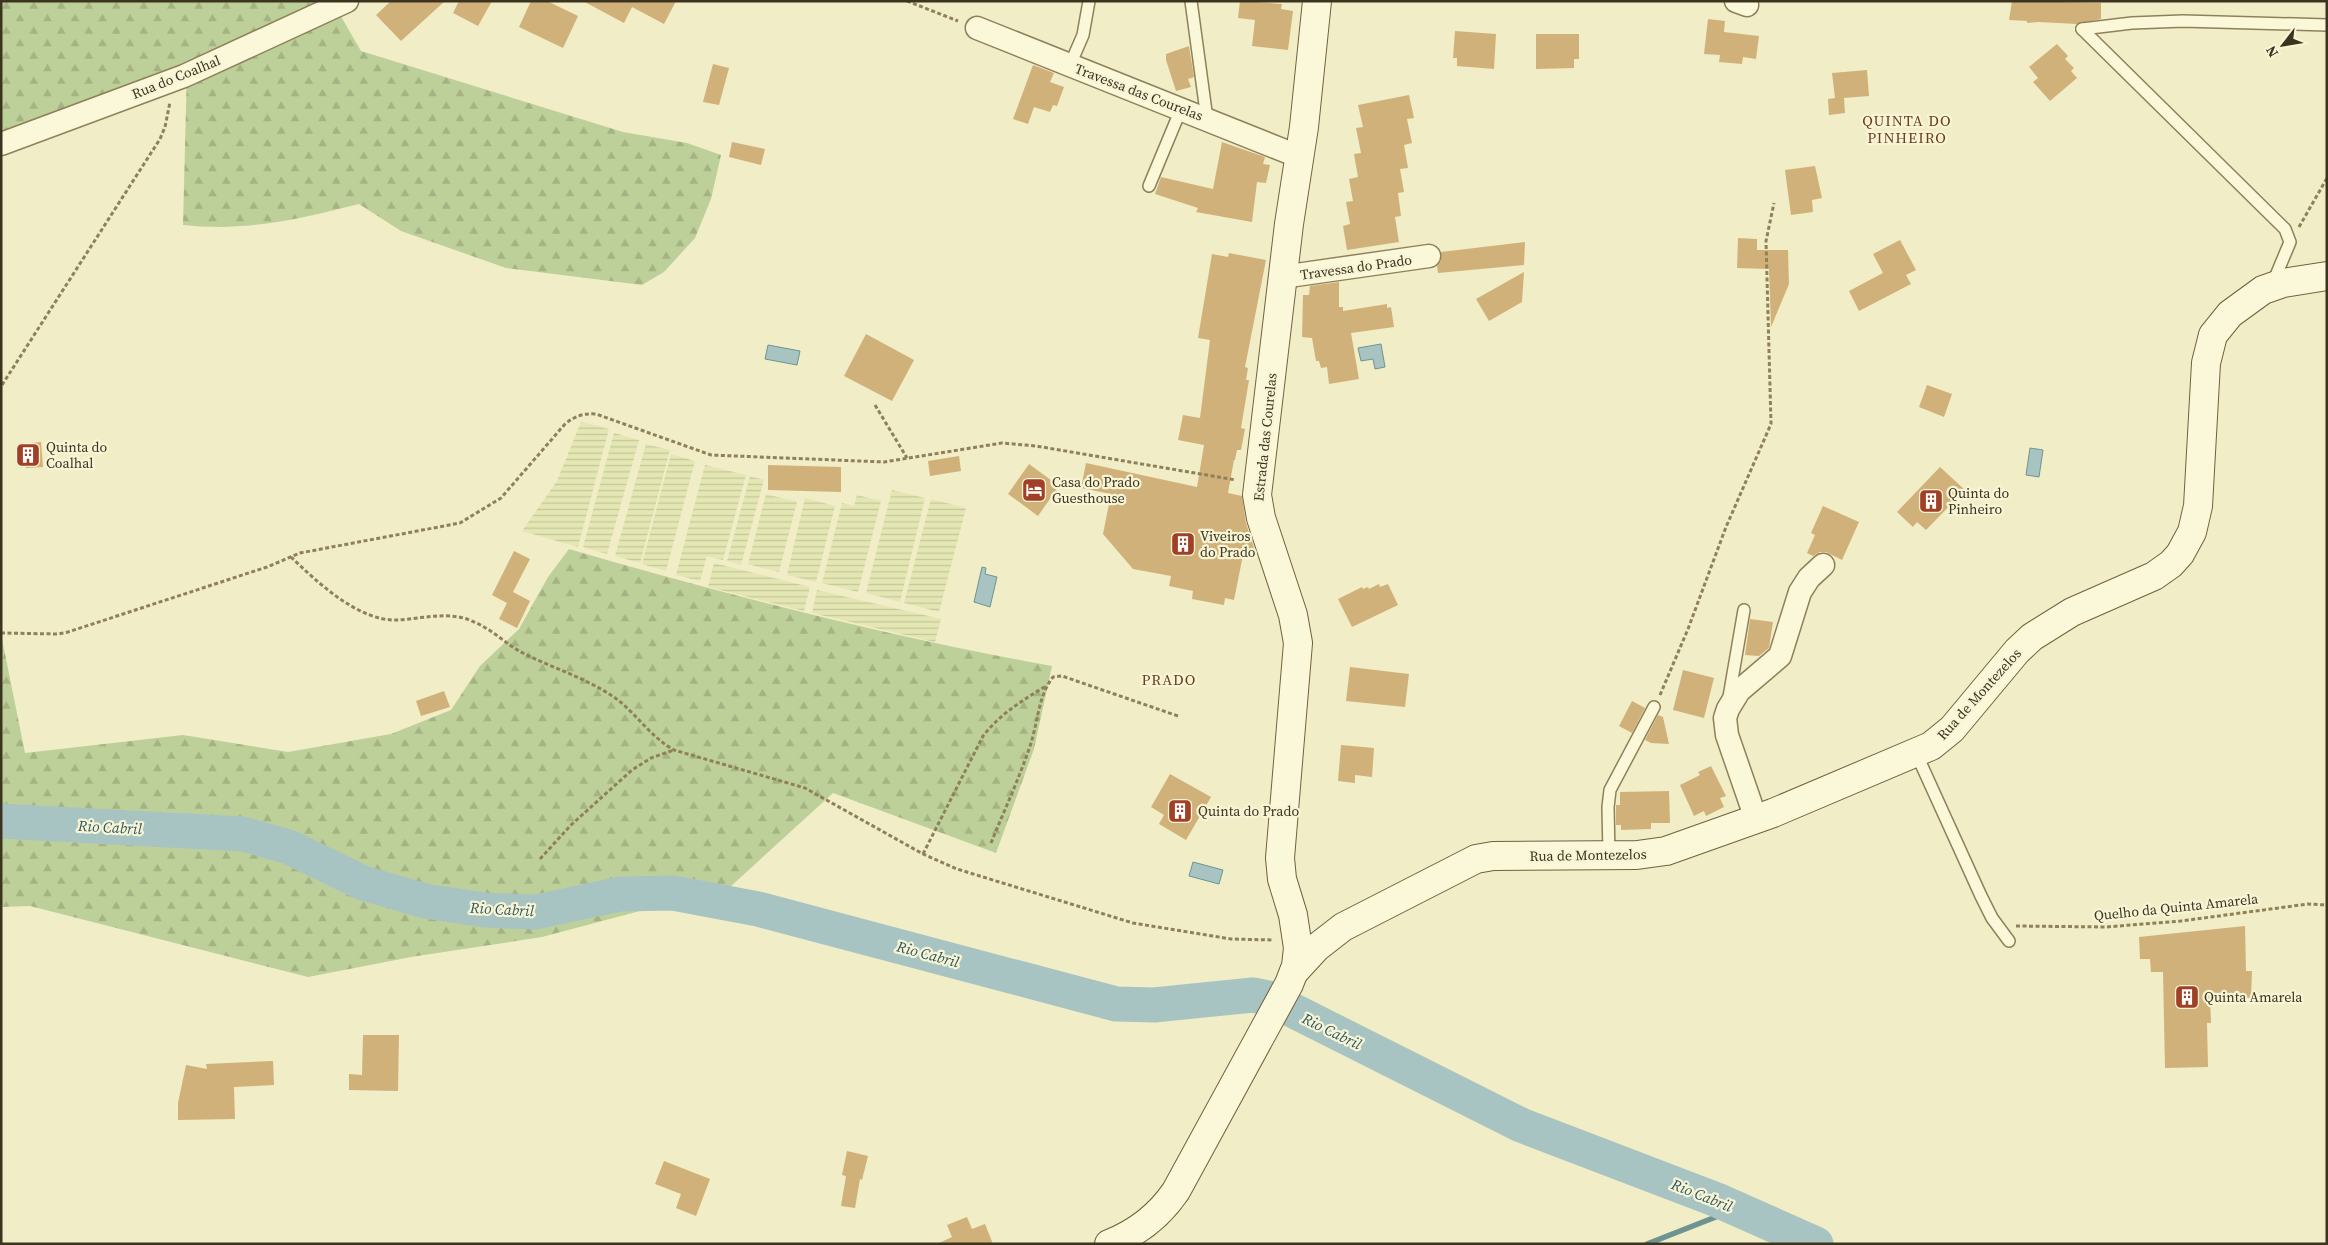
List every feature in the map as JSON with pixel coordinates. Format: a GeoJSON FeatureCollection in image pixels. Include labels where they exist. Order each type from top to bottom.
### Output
{"type":"FeatureCollection","features":[{"type":"Feature","properties":{"kind":"street","name":"Rua do Coalhal"},"geometry":{"type":"LineString","coordinates":[[1,144],[174,79],[348,1]]}},
{"type":"Feature","properties":{"kind":"street","name":"Estrada das Courelas"},"geometry":{"type":"LineString","coordinates":[[1291,978],[1298,956],[1297,940],[1281,872],[1280,858],[1298,643],[1293,615],[1259,514],[1257,500],[1282,278],[1300,157],[1317,1]]}},
{"type":"Feature","properties":{"kind":"street","name":"Travessa das Courelas"},"geometry":{"type":"LineString","coordinates":[[977,28],[1300,157]]}},
{"type":"Feature","properties":{"kind":"street","name":"Travessa do Prado"},"geometry":{"type":"LineString","coordinates":[[1282,278],[1429,256]]}},
{"type":"Feature","properties":{"kind":"street","name":"Rua de Montezelos"},"geometry":{"type":"LineString","coordinates":[[1297,940],[1311,931],[1329,932],[1476,859],[1493,856],[1645,854],[1666,851],[1756,819],[1931,746],[1952,729],[2017,650],[2032,637],[2072,612],[2154,576],[2171,564],[2180,554],[2192,532],[2198,506],[2206,363],[2210,341],[2230,314],[2250,298],[2284,282],[2327,276]]}},
{"type":"Feature","properties":{"kind":"street"},"geometry":{"type":"LineString","coordinates":[[1756,819],[1727,735],[1726,718],[1728,709],[1732,699],[1742,687],[1780,656],[1800,592],[1809,578],[1823,565]]}},
{"type":"Feature","properties":{"kind":"street"},"geometry":{"type":"LineString","coordinates":[[1108,1244],[1134,1237],[1162,1209],[1179,1186],[1291,978],[1329,932],[1305,919],[1287,893]]}},
{"type":"Feature","properties":{"kind":"lane"},"geometry":{"type":"LineString","coordinates":[[1070,65],[1082,35],[1089,1]]}},
{"type":"Feature","properties":{"kind":"lane"},"geometry":{"type":"LineString","coordinates":[[1191,1],[1207,119]]}},
{"type":"Feature","properties":{"kind":"lane"},"geometry":{"type":"LineString","coordinates":[[2270,287],[2289,245],[2290,236],[2283,226],[2082,29],[2132,23],[2183,22],[2327,25]]}},
{"type":"Feature","properties":{"kind":"lane"},"geometry":{"type":"LineString","coordinates":[[1149,186],[1181,109]]}},
{"type":"Feature","properties":{"kind":"lane"},"geometry":{"type":"LineString","coordinates":[[1728,709],[1744,610]]}},
{"type":"Feature","properties":{"kind":"lane"},"geometry":{"type":"LineString","coordinates":[[1609,855],[1610,790],[1654,707]]}},
{"type":"Feature","properties":{"kind":"lane"},"geometry":{"type":"LineString","coordinates":[[1916,753],[1980,896],[2009,941]]}},
{"type":"Feature","properties":{"kind":"path"},"geometry":{"type":"LineString","coordinates":[[907,1],[977,28]]}},
{"type":"Feature","properties":{"kind":"path"},"geometry":{"type":"LineString","coordinates":[[2,385],[164,132],[174,79]]}},
{"type":"Feature","properties":{"kind":"path"},"geometry":{"type":"LineString","coordinates":[[2289,245],[2327,178]]}},
{"type":"Feature","properties":{"kind":"path"},"geometry":{"type":"LineString","coordinates":[[1654,707],[1688,629],[1728,521],[1771,424],[1766,241],[1774,203]]}},
{"type":"Feature","properties":{"kind":"path"},"geometry":{"type":"LineString","coordinates":[[876,405],[907,458]]}},
{"type":"Feature","properties":{"kind":"path"},"geometry":{"type":"LineString","coordinates":[[1,633],[58,634],[84,628],[267,567],[291,557],[460,523],[501,498],[565,424],[574,416],[586,413],[596,414],[711,455],[879,462],[1002,443],[1258,484]]}},
{"type":"Feature","properties":{"kind":"path"},"geometry":{"type":"LineString","coordinates":[[291,557],[327,591],[376,617],[394,620],[449,616],[467,618],[518,650],[606,692],[674,750],[805,788],[923,854],[957,869],[1133,923],[1232,939],[1297,940]]}},
{"type":"Feature","properties":{"kind":"path"},"geometry":{"type":"LineString","coordinates":[[923,854],[983,736],[996,721],[1014,706],[1047,685],[1054,677],[1062,676],[1178,716]]}},
{"type":"Feature","properties":{"kind":"path"},"geometry":{"type":"LineString","coordinates":[[991,843],[1030,748],[1047,685]]}},
{"type":"Feature","properties":{"kind":"path"},"geometry":{"type":"LineString","coordinates":[[540,859],[571,825],[632,770],[651,758],[674,750]]}},
{"type":"Feature","properties":{"kind":"path","name":"Quelho da Quinta Amarela"},"geometry":{"type":"LineString","coordinates":[[1998,926],[2106,927],[2181,921],[2308,904],[2327,905]]}},
{"type":"Feature","properties":{"kind":"green space"},"geometry":{"type":"Polygon","coordinates":[[[1,1],[332,1],[361,51],[623,132],[687,143],[721,155],[711,199],[695,238],[664,272],[642,285],[506,268],[401,231],[359,204],[272,223],[228,227],[183,225],[187,68],[1,137],[1,1]]]}},
{"type":"Feature","properties":{"kind":"green space"},"geometry":{"type":"Polygon","coordinates":[[[581,422],[609,429],[578,547],[522,531],[557,481],[581,422]]]}},
{"type":"Feature","properties":{"kind":"green space"},"geometry":{"type":"Polygon","coordinates":[[[614,433],[639,440],[607,554],[583,547],[614,433]]]}},
{"type":"Feature","properties":{"kind":"green space"},"geometry":{"type":"Polygon","coordinates":[[[646,444],[670,450],[640,563],[615,556],[646,444]]]}},
{"type":"Feature","properties":{"kind":"green space"},"geometry":{"type":"Polygon","coordinates":[[[671,454],[695,461],[666,571],[642,564],[671,454]]]}},
{"type":"Feature","properties":{"kind":"green space"},"geometry":{"type":"Polygon","coordinates":[[[705,465],[746,475],[723,560],[707,556],[700,581],[676,575],[705,465]]]}},
{"type":"Feature","properties":{"kind":"green space"},"geometry":{"type":"Polygon","coordinates":[[[750,476],[764,480],[741,565],[727,561],[750,476]]]}},
{"type":"Feature","properties":{"kind":"green space"},"geometry":{"type":"Polygon","coordinates":[[[892,490],[925,498],[900,602],[866,593],[892,490]]]}},
{"type":"Feature","properties":{"kind":"green space"},"geometry":{"type":"Polygon","coordinates":[[[766,494],[797,502],[779,572],[748,564],[766,494]]]}},
{"type":"Feature","properties":{"kind":"green space"},"geometry":{"type":"Polygon","coordinates":[[[857,495],[881,501],[858,592],[822,583],[842,503],[854,506],[857,495]]]}},
{"type":"Feature","properties":{"kind":"green space"},"geometry":{"type":"Polygon","coordinates":[[[805,498],[835,506],[816,582],[787,575],[805,498]]]}},
{"type":"Feature","properties":{"kind":"green space"},"geometry":{"type":"Polygon","coordinates":[[[931,499],[966,508],[939,612],[904,603],[931,499]]]}},
{"type":"Feature","properties":{"kind":"green space"},"geometry":{"type":"Polygon","coordinates":[[[569,549],[688,583],[809,614],[930,642],[1052,666],[1034,749],[996,853],[833,793],[730,887],[542,937],[411,957],[308,977],[30,906],[1,907],[1,634],[25,753],[183,735],[288,752],[391,734],[451,710],[480,666],[519,629],[548,577],[569,549]]]}},
{"type":"Feature","properties":{"kind":"green space"},"geometry":{"type":"Polygon","coordinates":[[[714,563],[810,587],[804,611],[708,587],[714,563]]]}},
{"type":"Feature","properties":{"kind":"green space"},"geometry":{"type":"Polygon","coordinates":[[[817,590],[941,619],[935,642],[812,613],[817,590]]]}},
{"type":"Feature","properties":{"kind":"water"},"geometry":{"type":"Polygon","coordinates":[[[1381,344],[1385,367],[1375,369],[1373,359],[1361,361],[1358,348],[1381,344]]]}},
{"type":"Feature","properties":{"kind":"water"},"geometry":{"type":"Polygon","coordinates":[[[768,345],[800,351],[797,365],[765,359],[768,345]]]}},
{"type":"Feature","properties":{"kind":"water"},"geometry":{"type":"Polygon","coordinates":[[[2030,448],[2043,450],[2039,477],[2026,475],[2030,448]]]}},
{"type":"Feature","properties":{"kind":"water"},"geometry":{"type":"Polygon","coordinates":[[[982,567],[986,568],[985,574],[997,577],[990,607],[974,602],[982,567]]]}},
{"type":"Feature","properties":{"kind":"water"},"geometry":{"type":"Polygon","coordinates":[[[1193,862],[1223,870],[1219,884],[1189,876],[1193,862]]]}},
{"type":"Feature","properties":{"kind":"building"},"geometry":{"type":"Polygon","coordinates":[[[391,1],[445,1],[401,41],[376,15],[391,1]]]}},
{"type":"Feature","properties":{"kind":"building"},"geometry":{"type":"Polygon","coordinates":[[[459,1],[492,1],[478,26],[453,13],[459,1]]]}},
{"type":"Feature","properties":{"kind":"building"},"geometry":{"type":"Polygon","coordinates":[[[531,1],[547,1],[578,16],[563,48],[519,27],[531,1]]]}},
{"type":"Feature","properties":{"kind":"building"},"geometry":{"type":"Polygon","coordinates":[[[583,1],[676,1],[664,24],[632,7],[624,23],[583,1]]]}},
{"type":"Feature","properties":{"kind":"building"},"geometry":{"type":"Polygon","coordinates":[[[1240,1],[1282,4],[1281,9],[1293,11],[1288,50],[1252,46],[1255,20],[1238,18],[1240,1]]]}},
{"type":"Feature","properties":{"kind":"building"},"geometry":{"type":"Polygon","coordinates":[[[2012,1],[2101,3],[2101,19],[2077,24],[2027,23],[2027,21],[2009,20],[2012,1]]]}},
{"type":"Feature","properties":{"kind":"building"},"geometry":{"type":"Polygon","coordinates":[[[1708,19],[1725,21],[1724,32],[1759,36],[1756,59],[1743,57],[1742,64],[1719,62],[1720,55],[1704,54],[1708,19]]]}},
{"type":"Feature","properties":{"kind":"building"},"geometry":{"type":"Polygon","coordinates":[[[1455,31],[1496,34],[1494,69],[1457,66],[1457,58],[1453,58],[1455,31]]]}},
{"type":"Feature","properties":{"kind":"building"},"geometry":{"type":"Polygon","coordinates":[[[1536,34],[1579,34],[1579,59],[1574,59],[1574,68],[1536,69],[1536,34]]]}},
{"type":"Feature","properties":{"kind":"building"},"geometry":{"type":"Polygon","coordinates":[[[2057,44],[2068,56],[2065,59],[2074,68],[2071,71],[2077,78],[2050,101],[2033,82],[2038,78],[2029,67],[2057,44]]]}},
{"type":"Feature","properties":{"kind":"building"},"geometry":{"type":"Polygon","coordinates":[[[1189,46],[1194,77],[1188,79],[1191,87],[1176,91],[1166,60],[1166,54],[1189,46]]]}},
{"type":"Feature","properties":{"kind":"building"},"geometry":{"type":"Polygon","coordinates":[[[713,64],[729,68],[719,105],[703,102],[713,64]]]}},
{"type":"Feature","properties":{"kind":"building"},"geometry":{"type":"Polygon","coordinates":[[[1033,65],[1054,73],[1050,82],[1064,87],[1057,106],[1053,105],[1050,112],[1034,107],[1028,124],[1013,119],[1033,65]]]}},
{"type":"Feature","properties":{"kind":"building"},"geometry":{"type":"Polygon","coordinates":[[[1867,70],[1869,96],[1844,98],[1845,113],[1829,115],[1828,99],[1835,98],[1832,73],[1867,70]]]}},
{"type":"Feature","properties":{"kind":"building"},"geometry":{"type":"Polygon","coordinates":[[[1409,95],[1414,118],[1407,119],[1412,143],[1404,145],[1408,168],[1400,169],[1404,192],[1398,193],[1401,216],[1395,217],[1399,242],[1347,250],[1343,226],[1350,224],[1346,202],[1353,201],[1349,179],[1358,177],[1354,154],[1361,153],[1356,128],[1363,127],[1358,105],[1409,95]]]}},
{"type":"Feature","properties":{"kind":"building"},"geometry":{"type":"Polygon","coordinates":[[[732,142],[765,149],[761,165],[729,157],[732,142]]]}},
{"type":"Feature","properties":{"kind":"building"},"geometry":{"type":"Polygon","coordinates":[[[1222,142],[1265,157],[1263,164],[1270,165],[1266,183],[1257,182],[1252,222],[1196,212],[1198,208],[1155,194],[1161,177],[1213,189],[1222,142]]]}},
{"type":"Feature","properties":{"kind":"building"},"geometry":{"type":"Polygon","coordinates":[[[1815,166],[1822,198],[1812,200],[1813,212],[1791,215],[1785,170],[1815,166]]]}},
{"type":"Feature","properties":{"kind":"building"},"geometry":{"type":"Polygon","coordinates":[[[1738,238],[1757,239],[1757,250],[1788,250],[1789,284],[1771,327],[1769,269],[1737,268],[1738,238]]]}},
{"type":"Feature","properties":{"kind":"building"},"geometry":{"type":"Polygon","coordinates":[[[1900,240],[1916,270],[1906,275],[1911,284],[1859,311],[1849,291],[1883,273],[1873,254],[1900,240]]]}},
{"type":"Feature","properties":{"kind":"building"},"geometry":{"type":"Polygon","coordinates":[[[1525,242],[1524,265],[1438,273],[1437,266],[1441,260],[1441,252],[1525,242]]]}},
{"type":"Feature","properties":{"kind":"building"},"geometry":{"type":"Polygon","coordinates":[[[1229,253],[1266,260],[1245,367],[1248,368],[1246,380],[1249,380],[1241,428],[1245,429],[1241,450],[1237,450],[1234,460],[1228,493],[1242,496],[1246,523],[1256,554],[1243,555],[1234,600],[1225,598],[1224,605],[1192,599],[1193,591],[1169,586],[1171,576],[1133,569],[1103,534],[1111,494],[1081,488],[1086,463],[1197,487],[1204,445],[1178,440],[1183,415],[1200,418],[1210,340],[1198,338],[1212,254],[1228,257],[1229,253]]]}},
{"type":"Feature","properties":{"kind":"building"},"geometry":{"type":"Polygon","coordinates":[[[1524,272],[1522,302],[1489,321],[1476,299],[1524,272]]]}},
{"type":"Feature","properties":{"kind":"building"},"geometry":{"type":"Polygon","coordinates":[[[1339,282],[1339,307],[1343,307],[1343,311],[1387,304],[1387,308],[1391,307],[1394,327],[1351,333],[1359,379],[1329,384],[1327,367],[1321,368],[1319,361],[1316,361],[1312,338],[1302,337],[1303,295],[1309,295],[1310,286],[1339,282]]]}},
{"type":"Feature","properties":{"kind":"building"},"geometry":{"type":"Polygon","coordinates":[[[866,334],[914,360],[892,401],[844,376],[866,334]]]}},
{"type":"Feature","properties":{"kind":"building"},"geometry":{"type":"Polygon","coordinates":[[[1927,385],[1952,394],[1944,417],[1919,407],[1927,385]]]}},
{"type":"Feature","properties":{"kind":"building"},"geometry":{"type":"Polygon","coordinates":[[[41,442],[43,467],[26,468],[23,444],[41,442]]]}},
{"type":"Feature","properties":{"kind":"building"},"geometry":{"type":"Polygon","coordinates":[[[959,456],[961,471],[930,476],[928,461],[959,456]]]}},
{"type":"Feature","properties":{"kind":"building"},"geometry":{"type":"Polygon","coordinates":[[[1029,464],[1059,486],[1038,516],[1008,494],[1029,464]]]}},
{"type":"Feature","properties":{"kind":"building"},"geometry":{"type":"Polygon","coordinates":[[[768,465],[841,467],[841,492],[768,490],[768,465]]]}},
{"type":"Feature","properties":{"kind":"building","name":"Quinta do Pinheiro"},"geometry":{"type":"Polygon","coordinates":[[[1940,467],[1965,490],[1926,530],[1917,522],[1913,527],[1897,512],[1940,467]]]}},
{"type":"Feature","properties":{"kind":"building"},"geometry":{"type":"Polygon","coordinates":[[[1823,506],[1859,522],[1842,560],[1826,552],[1820,552],[1813,556],[1807,553],[1815,535],[1811,533],[1823,506]]]}},
{"type":"Feature","properties":{"kind":"building"},"geometry":{"type":"Polygon","coordinates":[[[514,551],[530,559],[513,592],[530,601],[517,628],[499,619],[507,603],[492,595],[514,551]]]}},
{"type":"Feature","properties":{"kind":"building"},"geometry":{"type":"Polygon","coordinates":[[[1379,584],[1380,587],[1388,584],[1398,605],[1352,627],[1338,599],[1362,587],[1363,589],[1368,587],[1369,589],[1379,584]]]}},
{"type":"Feature","properties":{"kind":"building"},"geometry":{"type":"Polygon","coordinates":[[[1750,619],[1773,622],[1769,648],[1759,656],[1745,655],[1750,619]]]}},
{"type":"Feature","properties":{"kind":"building"},"geometry":{"type":"Polygon","coordinates":[[[1350,667],[1409,674],[1405,707],[1346,701],[1350,667]]]}},
{"type":"Feature","properties":{"kind":"building"},"geometry":{"type":"Polygon","coordinates":[[[1683,670],[1714,678],[1704,718],[1673,710],[1683,670]]]}},
{"type":"Feature","properties":{"kind":"building"},"geometry":{"type":"Polygon","coordinates":[[[444,691],[450,707],[421,716],[416,701],[444,691]]]}},
{"type":"Feature","properties":{"kind":"building"},"geometry":{"type":"Polygon","coordinates":[[[1632,701],[1645,708],[1632,733],[1619,726],[1632,701]]]}},
{"type":"Feature","properties":{"kind":"building"},"geometry":{"type":"Polygon","coordinates":[[[1658,715],[1663,717],[1669,744],[1651,743],[1645,740],[1658,715]]]}},
{"type":"Feature","properties":{"kind":"building"},"geometry":{"type":"Polygon","coordinates":[[[1341,745],[1374,748],[1372,777],[1355,775],[1355,783],[1338,781],[1341,745]]]}},
{"type":"Feature","properties":{"kind":"building"},"geometry":{"type":"Polygon","coordinates":[[[1711,766],[1726,796],[1720,798],[1724,807],[1706,816],[1704,811],[1694,816],[1680,785],[1700,775],[1698,772],[1711,766]]]}},
{"type":"Feature","properties":{"kind":"building","name":"Quinta do Prado"},"geometry":{"type":"Polygon","coordinates":[[[1170,774],[1211,797],[1186,840],[1159,824],[1164,815],[1151,807],[1170,774]]]}},
{"type":"Feature","properties":{"kind":"building"},"geometry":{"type":"Polygon","coordinates":[[[1669,791],[1670,823],[1651,823],[1651,829],[1621,830],[1621,825],[1616,825],[1616,805],[1620,805],[1620,792],[1669,791]]]}},
{"type":"Feature","properties":{"kind":"building","name":"Quinta Amarela"},"geometry":{"type":"Polygon","coordinates":[[[2245,926],[2246,971],[2252,971],[2251,998],[2210,996],[2211,1023],[2207,1023],[2208,1067],[2165,1068],[2163,972],[2151,972],[2150,959],[2140,959],[2139,937],[2245,926]]]}},
{"type":"Feature","properties":{"kind":"building"},"geometry":{"type":"Polygon","coordinates":[[[363,1035],[399,1035],[398,1091],[349,1090],[349,1074],[362,1075],[363,1035]]]}},
{"type":"Feature","properties":{"kind":"building"},"geometry":{"type":"Polygon","coordinates":[[[273,1061],[274,1085],[234,1087],[235,1119],[178,1120],[178,1103],[186,1065],[207,1069],[206,1064],[273,1061]]]}},
{"type":"Feature","properties":{"kind":"building"},"geometry":{"type":"Polygon","coordinates":[[[847,1151],[868,1156],[862,1180],[860,1179],[855,1208],[841,1206],[846,1176],[842,1175],[847,1151]]]}},
{"type":"Feature","properties":{"kind":"building"},"geometry":{"type":"Polygon","coordinates":[[[664,1161],[710,1179],[696,1216],[676,1208],[681,1194],[655,1184],[664,1161]]]}},
{"type":"Feature","properties":{"kind":"building"},"geometry":{"type":"Polygon","coordinates":[[[967,1217],[972,1229],[985,1224],[993,1244],[937,1244],[952,1237],[947,1225],[967,1217]]]}},
{"type":"Feature","properties":{"kind":"waterway","name":"Rio Cabril"},"geometry":{"type":"LineString","coordinates":[[1,821],[243,834],[289,847],[363,883],[425,901],[485,910],[536,912],[620,894],[673,893],[758,909],[1116,1004],[1154,1005],[1253,995],[1268,998],[1521,1125],[1717,1200],[1816,1244]]}},
{"type":"Feature","properties":{"kind":"waterway"},"geometry":{"type":"LineString","coordinates":[[1647,1244],[1736,1209]]}},
{"type":"Feature","properties":{"kind":"place","name":"Quinta do Coalhal"},"geometry":{"type":"Point","coordinates":[28,455]}},
{"type":"Feature","properties":{"kind":"place","name":"Casa do Prado Guesthouse"},"geometry":{"type":"Point","coordinates":[1034,490]}},
{"type":"Feature","properties":{"kind":"place","name":"Quinta do Pinheiro"},"geometry":{"type":"Point","coordinates":[1931,501]}},
{"type":"Feature","properties":{"kind":"place","name":"Viveiros do Prado"},"geometry":{"type":"Point","coordinates":[1183,544]}},
{"type":"Feature","properties":{"kind":"place","name":"Quinta do Prado"},"geometry":{"type":"Point","coordinates":[1180,811]}},
{"type":"Feature","properties":{"kind":"place","name":"Quinta Amarela"},"geometry":{"type":"Point","coordinates":[2187,997]}},
{"type":"Feature","properties":{"kind":"district","name":"QUINTA DO PINHEIRO"},"geometry":{"type":"Point","coordinates":[1907,128]}},
{"type":"Feature","properties":{"kind":"district","name":"PRADO"},"geometry":{"type":"Point","coordinates":[1169,679]}}]}
